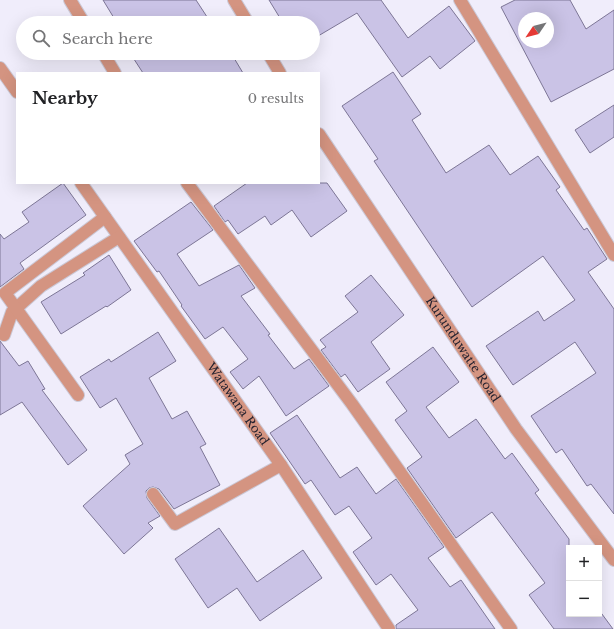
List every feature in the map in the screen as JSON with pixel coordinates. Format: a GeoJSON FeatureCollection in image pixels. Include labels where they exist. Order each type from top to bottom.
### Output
{"type":"FeatureCollection","features":[{"type":"Feature","properties":{"kind":"street"},"geometry":{"type":"LineString","coordinates":[[70,0],[80,16]]}},
{"type":"Feature","properties":{"kind":"street"},"geometry":{"type":"LineString","coordinates":[[234,0],[244,16]]}},
{"type":"Feature","properties":{"kind":"street"},"geometry":{"type":"LineString","coordinates":[[460,0],[614,255]]}},
{"type":"Feature","properties":{"kind":"street"},"geometry":{"type":"LineString","coordinates":[[107,60],[114,72]]}},
{"type":"Feature","properties":{"kind":"street"},"geometry":{"type":"LineString","coordinates":[[272,60],[279,72]]}},
{"type":"Feature","properties":{"kind":"street"},"geometry":{"type":"LineString","coordinates":[[2,74],[16,91]]}},
{"type":"Feature","properties":{"kind":"street","name":"Kurunduwatte Road"},"geometry":{"type":"LineString","coordinates":[[320,135],[516,429],[614,560]]}},
{"type":"Feature","properties":{"kind":"street","name":"Watawana Road"},"geometry":{"type":"LineString","coordinates":[[82,184],[281,465],[389,629]]}},
{"type":"Feature","properties":{"kind":"street"},"geometry":{"type":"LineString","coordinates":[[188,184],[352,404],[511,629]]}},
{"type":"Feature","properties":{"kind":"street"},"geometry":{"type":"LineString","coordinates":[[78,395],[5,293],[105,217]]}},
{"type":"Feature","properties":{"kind":"street"},"geometry":{"type":"LineString","coordinates":[[4,335],[12,312],[41,286],[119,237]]}},
{"type":"Feature","properties":{"kind":"street"},"geometry":{"type":"LineString","coordinates":[[153,494],[175,524],[281,465]]}},
{"type":"Feature","properties":{"kind":"building"},"geometry":{"type":"Polygon","coordinates":[[[103,0],[196,0],[206,16],[113,16],[103,0]]]}},
{"type":"Feature","properties":{"kind":"building"},"geometry":{"type":"Polygon","coordinates":[[[269,0],[381,0],[408,38],[449,6],[475,41],[440,69],[430,56],[402,77],[357,13],[320,35],[320,16],[279,16],[269,0]]]}},
{"type":"Feature","properties":{"kind":"building"},"geometry":{"type":"Polygon","coordinates":[[[515,0],[570,0],[586,29],[614,10],[614,69],[551,102],[523,48],[554,48],[554,12],[518,12],[518,39],[501,7],[515,0]]]}},
{"type":"Feature","properties":{"kind":"building"},"geometry":{"type":"Polygon","coordinates":[[[135,60],[235,60],[242,72],[142,72],[135,60]]]}},
{"type":"Feature","properties":{"kind":"building"},"geometry":{"type":"Polygon","coordinates":[[[393,72],[421,114],[412,120],[446,173],[489,145],[510,175],[538,156],[560,187],[556,190],[584,230],[587,228],[607,259],[588,272],[614,309],[614,514],[591,484],[587,486],[562,449],[556,453],[531,416],[596,373],[575,342],[513,385],[486,346],[538,311],[544,321],[575,300],[543,256],[472,307],[374,161],[378,159],[342,106],[393,72]]]}},
{"type":"Feature","properties":{"kind":"building"},"geometry":{"type":"Polygon","coordinates":[[[614,105],[614,137],[590,153],[575,130],[614,105]]]}},
{"type":"Feature","properties":{"kind":"building"},"geometry":{"type":"Polygon","coordinates":[[[327,183],[347,211],[311,237],[292,210],[271,225],[265,216],[238,234],[228,220],[225,222],[214,206],[246,184],[327,183]]]}},
{"type":"Feature","properties":{"kind":"building"},"geometry":{"type":"Polygon","coordinates":[[[64,184],[86,215],[20,263],[24,269],[0,287],[0,234],[4,239],[29,222],[22,212],[64,184]]]}},
{"type":"Feature","properties":{"kind":"building"},"geometry":{"type":"Polygon","coordinates":[[[191,202],[213,230],[177,254],[199,286],[239,265],[255,288],[241,296],[270,334],[268,335],[294,369],[309,359],[329,386],[286,416],[259,376],[243,389],[230,372],[248,359],[223,327],[205,339],[181,306],[182,305],[159,271],[157,272],[134,241],[191,202]]]}},
{"type":"Feature","properties":{"kind":"building"},"geometry":{"type":"Polygon","coordinates":[[[109,255],[131,290],[107,307],[106,306],[61,334],[41,302],[85,275],[83,273],[109,255]]]}},
{"type":"Feature","properties":{"kind":"building"},"geometry":{"type":"Polygon","coordinates":[[[371,275],[404,315],[371,342],[390,369],[358,392],[345,374],[341,377],[321,350],[326,347],[320,340],[358,312],[345,296],[371,275]]]}},
{"type":"Feature","properties":{"kind":"building"},"geometry":{"type":"Polygon","coordinates":[[[158,332],[176,361],[149,378],[172,419],[187,411],[206,444],[200,447],[220,485],[174,509],[159,489],[153,487],[149,488],[146,491],[147,498],[160,516],[148,523],[153,528],[124,554],[83,506],[130,464],[125,455],[143,444],[116,398],[100,408],[80,377],[109,359],[111,362],[158,332]]]}},
{"type":"Feature","properties":{"kind":"building"},"geometry":{"type":"Polygon","coordinates":[[[0,341],[19,366],[28,361],[45,389],[42,390],[87,450],[68,465],[22,402],[0,415],[0,341]]]}},
{"type":"Feature","properties":{"kind":"building"},"geometry":{"type":"Polygon","coordinates":[[[433,347],[459,382],[426,407],[449,438],[476,419],[505,459],[512,453],[539,490],[535,493],[569,539],[569,545],[566,545],[566,617],[602,617],[602,614],[613,629],[554,629],[529,595],[545,583],[492,512],[456,538],[407,468],[422,457],[395,420],[407,411],[386,382],[433,347]]]}},
{"type":"Feature","properties":{"kind":"building"},"geometry":{"type":"Polygon","coordinates":[[[297,415],[340,478],[357,467],[376,494],[396,479],[444,547],[428,558],[450,587],[461,580],[495,629],[396,629],[396,625],[418,610],[391,574],[376,585],[353,552],[372,538],[349,506],[335,515],[311,480],[305,484],[270,433],[297,415]]]}},
{"type":"Feature","properties":{"kind":"building"},"geometry":{"type":"Polygon","coordinates":[[[219,528],[257,582],[303,550],[322,578],[260,621],[237,588],[208,608],[175,559],[219,528]]]}}]}
